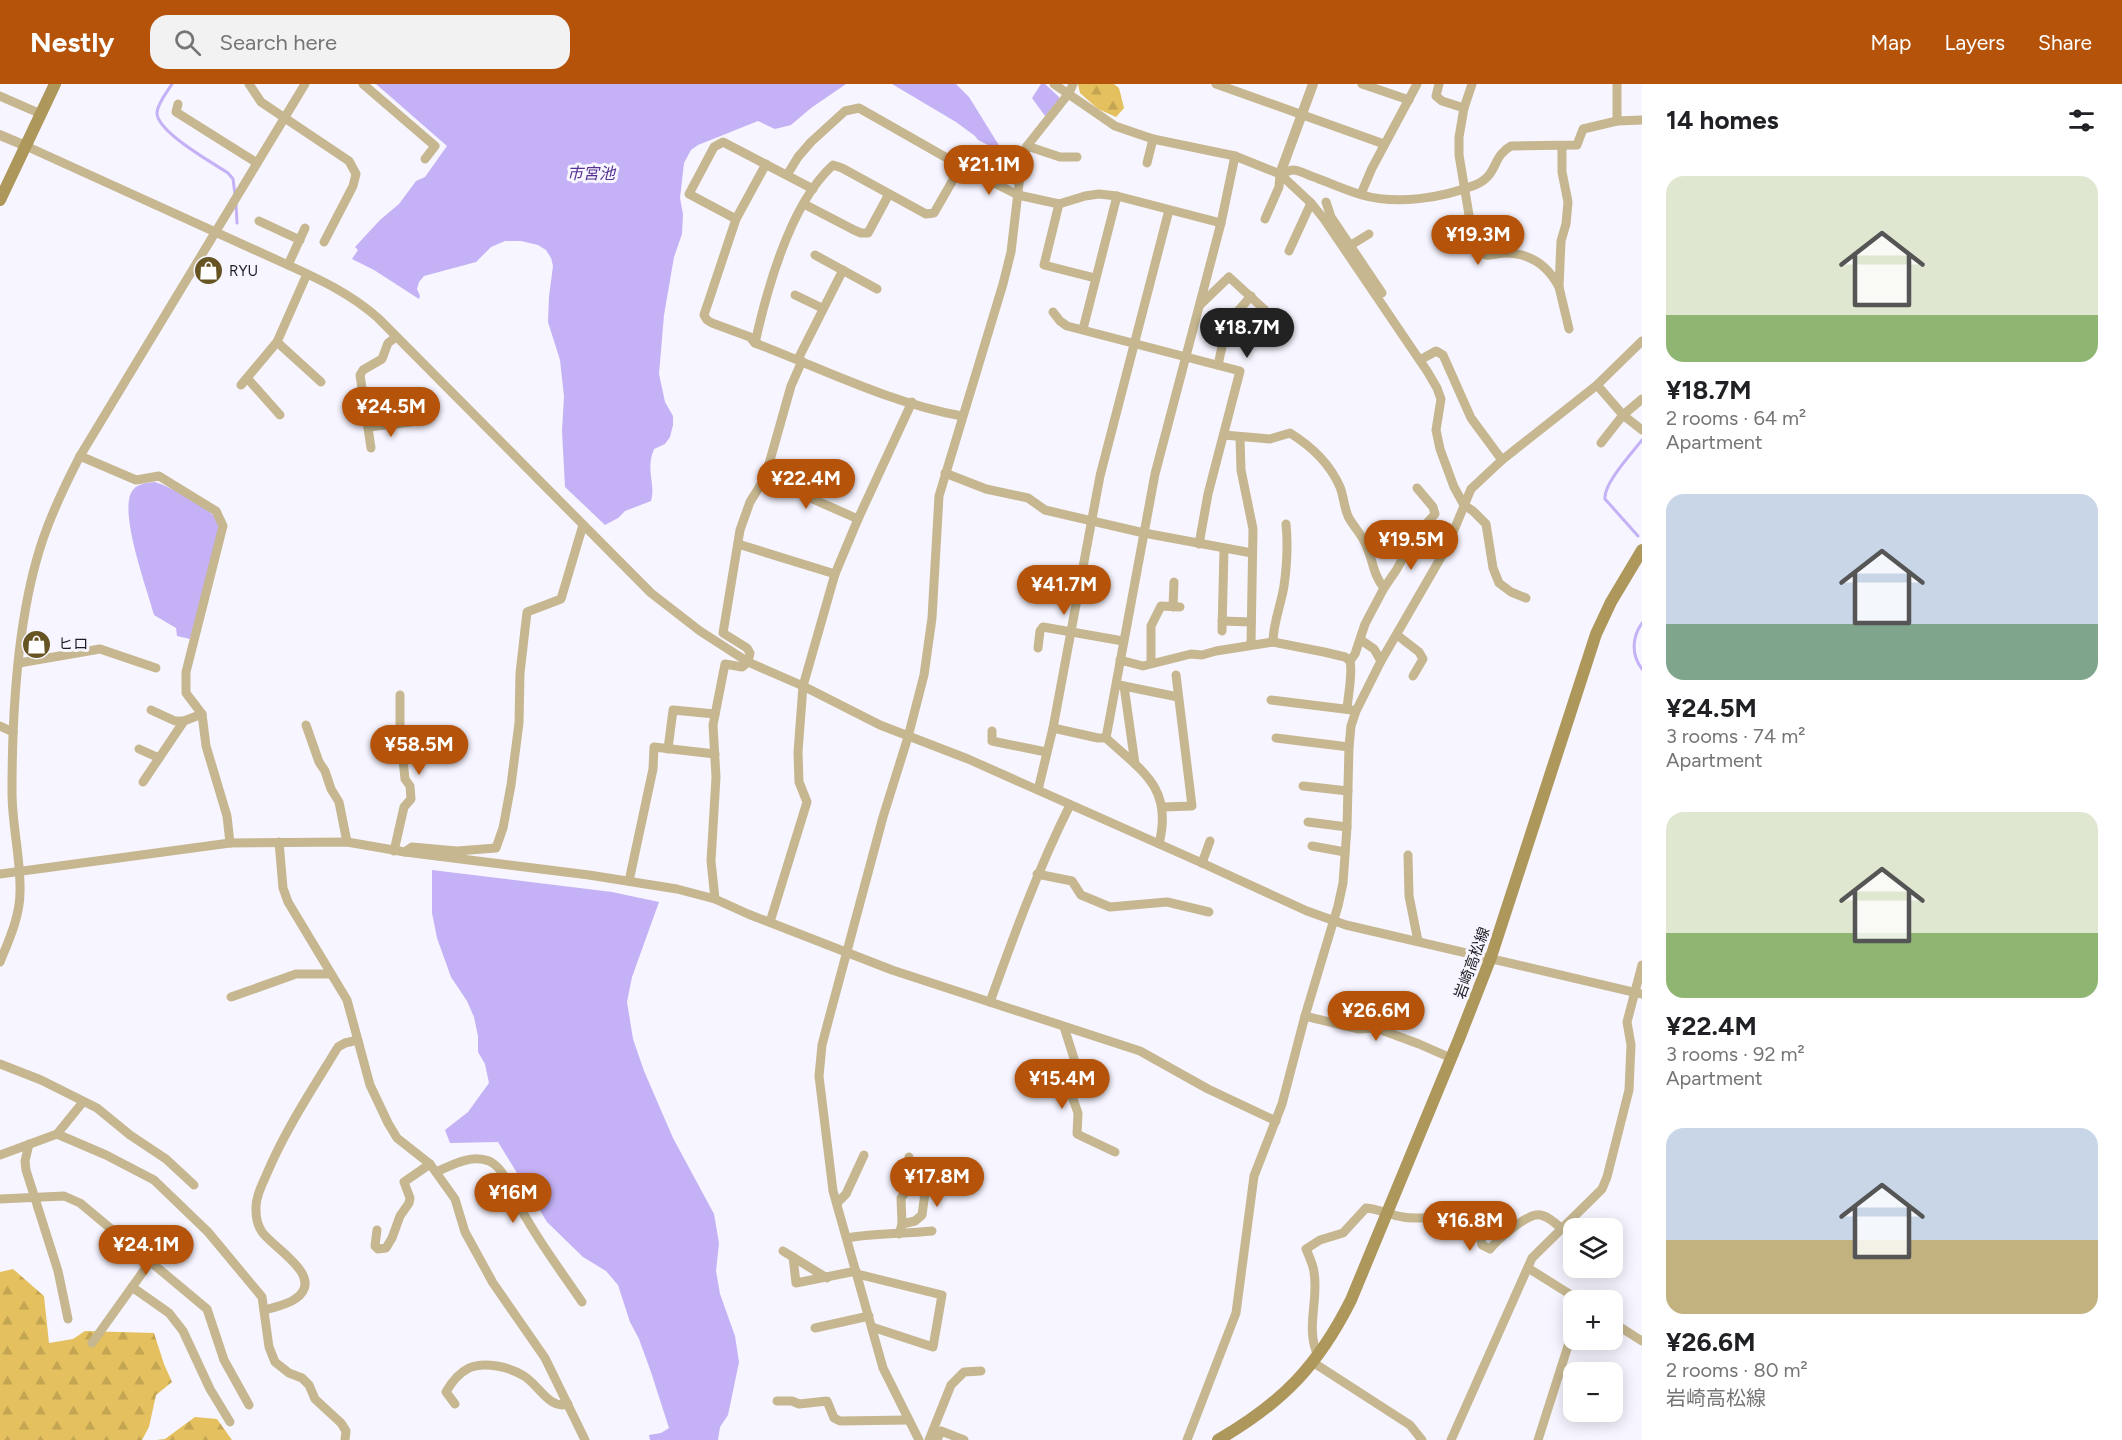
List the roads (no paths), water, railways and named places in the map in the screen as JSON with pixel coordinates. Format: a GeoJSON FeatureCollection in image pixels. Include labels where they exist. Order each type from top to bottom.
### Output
{"type":"FeatureCollection","features":[{"type":"Feature","properties":{"kind":"main road"},"geometry":{"type":"LineString","coordinates":[[0,200],[54,84]]}},
{"type":"Feature","properties":{"kind":"main road","name":"岩崎高松線"},"geometry":{"type":"LineString","coordinates":[[1218,1440],[1262,1412],[1290,1389],[1316,1359],[1335,1332],[1351,1300],[1491,957],[1596,634],[1611,602],[1642,550]]}},
{"type":"Feature","properties":{"kind":"street"},"geometry":{"type":"LineString","coordinates":[[249,84],[261,102],[349,161],[356,174],[353,186],[324,242]]}},
{"type":"Feature","properties":{"kind":"street"},"geometry":{"type":"LineString","coordinates":[[0,962],[14,928],[21,894],[12,795],[13,732],[19,663],[30,593],[43,541],[60,495],[80,456],[305,84]]}},
{"type":"Feature","properties":{"kind":"street"},"geometry":{"type":"LineString","coordinates":[[363,84],[435,146],[425,159]]}},
{"type":"Feature","properties":{"kind":"street"},"geometry":{"type":"LineString","coordinates":[[1054,84],[1071,89],[1115,126],[1153,139],[1235,156],[1280,174],[1311,203],[1437,388],[1441,399],[1436,430],[1440,449],[1454,487],[1464,505],[1486,524],[1493,568],[1499,583],[1511,592],[1526,598]]}},
{"type":"Feature","properties":{"kind":"street"},"geometry":{"type":"LineString","coordinates":[[1216,84],[1384,144]]}},
{"type":"Feature","properties":{"kind":"street"},"geometry":{"type":"LineString","coordinates":[[1265,219],[1279,188],[1280,174],[1313,84]]}},
{"type":"Feature","properties":{"kind":"street"},"geometry":{"type":"LineString","coordinates":[[1362,84],[1409,100]]}},
{"type":"Feature","properties":{"kind":"street"},"geometry":{"type":"LineString","coordinates":[[1361,194],[1384,144],[1417,84]]}},
{"type":"Feature","properties":{"kind":"street"},"geometry":{"type":"LineString","coordinates":[[1439,84],[1436,96],[1442,101],[1464,108]]}},
{"type":"Feature","properties":{"kind":"street"},"geometry":{"type":"LineString","coordinates":[[1472,84],[1464,108],[1459,137],[1459,155],[1470,221],[1477,229],[1480,251],[1486,255],[1509,253],[1534,260],[1548,269],[1559,287]]}},
{"type":"Feature","properties":{"kind":"street"},"geometry":{"type":"LineString","coordinates":[[1617,84],[1617,121]]}},
{"type":"Feature","properties":{"kind":"street"},"geometry":{"type":"LineString","coordinates":[[919,1440],[884,1368],[833,1191],[819,1076],[822,1045],[924,675],[929,645],[936,515],[945,473],[1004,284],[1011,252],[1021,167],[1027,146],[1071,89]]}},
{"type":"Feature","properties":{"kind":"street"},"geometry":{"type":"LineString","coordinates":[[0,96],[40,114]]}},
{"type":"Feature","properties":{"kind":"street"},"geometry":{"type":"LineString","coordinates":[[178,104],[176,112],[257,163]]}},
{"type":"Feature","properties":{"kind":"street"},"geometry":{"type":"LineString","coordinates":[[787,175],[811,142],[844,111],[859,108],[961,166],[1018,195],[1059,204],[1099,194],[1117,196],[1221,223]]}},
{"type":"Feature","properties":{"kind":"street"},"geometry":{"type":"LineString","coordinates":[[1280,174],[1294,170],[1378,198],[1407,199],[1433,196],[1464,189],[1489,177],[1499,156],[1511,147],[1577,145],[1583,129],[1597,124],[1642,120]]}},
{"type":"Feature","properties":{"kind":"street"},"geometry":{"type":"LineString","coordinates":[[0,135],[307,273],[359,302],[668,607],[748,662],[803,686],[880,725],[968,759],[1307,911],[1334,921],[1639,992]]}},
{"type":"Feature","properties":{"kind":"street"},"geometry":{"type":"LineString","coordinates":[[1147,163],[1153,139]]}},
{"type":"Feature","properties":{"kind":"street"},"geometry":{"type":"LineString","coordinates":[[736,219],[689,194],[714,147],[723,142],[813,189]]}},
{"type":"Feature","properties":{"kind":"street"},"geometry":{"type":"LineString","coordinates":[[1027,146],[1060,157],[1077,157]]}},
{"type":"Feature","properties":{"kind":"street"},"geometry":{"type":"LineString","coordinates":[[1562,146],[1562,172],[1568,202],[1566,224],[1561,241],[1559,287],[1569,329]]}},
{"type":"Feature","properties":{"kind":"street"},"geometry":{"type":"LineString","coordinates":[[1135,764],[1119,685],[1119,660],[1155,474],[1221,223],[1235,156]]}},
{"type":"Feature","properties":{"kind":"street"},"geometry":{"type":"LineString","coordinates":[[766,164],[736,219],[704,315],[712,323],[750,337],[755,343],[860,386],[962,416]]}},
{"type":"Feature","properties":{"kind":"street"},"geometry":{"type":"LineString","coordinates":[[755,343],[780,255],[792,226],[823,174],[833,165],[926,214],[934,213],[961,166]]}},
{"type":"Feature","properties":{"kind":"street"},"geometry":{"type":"LineString","coordinates":[[804,204],[854,230],[867,233],[889,195]]}},
{"type":"Feature","properties":{"kind":"street"},"geometry":{"type":"LineString","coordinates":[[1083,329],[1117,196]]}},
{"type":"Feature","properties":{"kind":"street"},"geometry":{"type":"LineString","coordinates":[[1326,202],[1331,217],[1408,333],[1403,336]]}},
{"type":"Feature","properties":{"kind":"street"},"geometry":{"type":"LineString","coordinates":[[1289,251],[1311,203]]}},
{"type":"Feature","properties":{"kind":"street"},"geometry":{"type":"LineString","coordinates":[[1059,204],[1044,265],[1095,278]]}},
{"type":"Feature","properties":{"kind":"street"},"geometry":{"type":"LineString","coordinates":[[1038,790],[1053,728],[1102,466],[1169,210]]}},
{"type":"Feature","properties":{"kind":"street"},"geometry":{"type":"LineString","coordinates":[[259,221],[300,240]]}},
{"type":"Feature","properties":{"kind":"street"},"geometry":{"type":"LineString","coordinates":[[288,265],[305,228]]}},
{"type":"Feature","properties":{"kind":"street"},"geometry":{"type":"LineString","coordinates":[[1351,245],[1370,234]]}},
{"type":"Feature","properties":{"kind":"street"},"geometry":{"type":"LineString","coordinates":[[815,255],[877,289]]}},
{"type":"Feature","properties":{"kind":"street"},"geometry":{"type":"LineString","coordinates":[[715,899],[711,861],[716,777],[713,725],[724,664],[742,667],[748,662],[750,653],[747,648],[723,633],[740,530],[750,502],[765,478],[800,360],[822,308],[843,270]]}},
{"type":"Feature","properties":{"kind":"street"},"geometry":{"type":"LineString","coordinates":[[280,415],[244,382],[277,342],[307,273]]}},
{"type":"Feature","properties":{"kind":"street"},"geometry":{"type":"LineString","coordinates":[[1200,305],[1230,277],[1265,310]]}},
{"type":"Feature","properties":{"kind":"street"},"geometry":{"type":"LineString","coordinates":[[795,295],[822,308]]}},
{"type":"Feature","properties":{"kind":"street"},"geometry":{"type":"LineString","coordinates":[[1218,364],[1227,324],[1251,296]]}},
{"type":"Feature","properties":{"kind":"street"},"geometry":{"type":"LineString","coordinates":[[1053,312],[1059,321],[1067,326],[1240,371],[1208,495],[1199,544]]}},
{"type":"Feature","properties":{"kind":"street"},"geometry":{"type":"LineString","coordinates":[[371,448],[360,375],[363,370],[382,359],[388,343],[396,337]]}},
{"type":"Feature","properties":{"kind":"street"},"geometry":{"type":"LineString","coordinates":[[1351,710],[1382,661],[1447,547],[1471,489],[1502,460],[1597,385],[1642,341]]}},
{"type":"Feature","properties":{"kind":"street"},"geometry":{"type":"LineString","coordinates":[[277,342],[321,382]]}},
{"type":"Feature","properties":{"kind":"street"},"geometry":{"type":"LineString","coordinates":[[1419,360],[1436,351],[1443,355],[1465,400],[1471,418],[1502,460]]}},
{"type":"Feature","properties":{"kind":"street"},"geometry":{"type":"LineString","coordinates":[[1597,385],[1623,415],[1642,430]]}},
{"type":"Feature","properties":{"kind":"street"},"geometry":{"type":"LineString","coordinates":[[1601,443],[1623,415],[1642,399]]}},
{"type":"Feature","properties":{"kind":"street"},"geometry":{"type":"LineString","coordinates":[[770,922],[807,802],[799,782],[798,752],[803,686],[835,574],[912,402]]}},
{"type":"Feature","properties":{"kind":"street"},"geometry":{"type":"LineString","coordinates":[[368,427],[411,422]]}},
{"type":"Feature","properties":{"kind":"street"},"geometry":{"type":"LineString","coordinates":[[1224,435],[1270,439],[1290,433],[1324,460],[1340,487],[1349,519],[1367,546],[1373,570],[1384,588]]}},
{"type":"Feature","properties":{"kind":"street"},"geometry":{"type":"LineString","coordinates":[[1240,438],[1241,470],[1253,529],[1251,644]]}},
{"type":"Feature","properties":{"kind":"street"},"geometry":{"type":"LineString","coordinates":[[80,456],[136,480],[159,476],[216,512],[223,526],[186,672],[186,693],[202,714],[206,746],[227,816],[230,843]]}},
{"type":"Feature","properties":{"kind":"street"},"geometry":{"type":"LineString","coordinates":[[945,473],[986,489],[1028,498],[1045,510],[1144,533],[1252,553]]}},
{"type":"Feature","properties":{"kind":"street"},"geometry":{"type":"LineString","coordinates":[[765,478],[858,519]]}},
{"type":"Feature","properties":{"kind":"street"},"geometry":{"type":"LineString","coordinates":[[1350,661],[1356,654],[1365,624],[1384,588],[1413,539],[1435,514],[1433,507],[1418,488]]}},
{"type":"Feature","properties":{"kind":"street"},"geometry":{"type":"LineString","coordinates":[[1273,642],[1273,632],[1284,587],[1288,542],[1286,524]]}},
{"type":"Feature","properties":{"kind":"street"},"geometry":{"type":"LineString","coordinates":[[405,852],[412,847],[457,851],[496,848],[512,785],[527,612],[561,599],[583,525]]}},
{"type":"Feature","properties":{"kind":"street"},"geometry":{"type":"LineString","coordinates":[[738,544],[835,574]]}},
{"type":"Feature","properties":{"kind":"street"},"geometry":{"type":"LineString","coordinates":[[1224,549],[1222,626],[1251,622]]}},
{"type":"Feature","properties":{"kind":"street"},"geometry":{"type":"LineString","coordinates":[[1152,663],[1151,626],[1161,606],[1176,607],[1174,582]]}},
{"type":"Feature","properties":{"kind":"street"},"geometry":{"type":"LineString","coordinates":[[1038,648],[1040,631],[1043,627],[1123,641]]}},
{"type":"Feature","properties":{"kind":"street"},"geometry":{"type":"LineString","coordinates":[[1397,635],[1419,652],[1423,659],[1413,676]]}},
{"type":"Feature","properties":{"kind":"street"},"geometry":{"type":"LineString","coordinates":[[1361,640],[1374,649],[1382,661]]}},
{"type":"Feature","properties":{"kind":"street"},"geometry":{"type":"LineString","coordinates":[[1119,660],[1143,666],[1251,644],[1273,642],[1345,657],[1350,661],[1352,668],[1348,685],[1351,726],[1343,883],[1276,1121],[1254,1176],[1236,1313],[1187,1440]]}},
{"type":"Feature","properties":{"kind":"street"},"geometry":{"type":"LineString","coordinates":[[19,663],[100,649],[156,669]]}},
{"type":"Feature","properties":{"kind":"street"},"geometry":{"type":"LineString","coordinates":[[1162,807],[1192,806],[1176,675]]}},
{"type":"Feature","properties":{"kind":"street"},"geometry":{"type":"LineString","coordinates":[[1106,738],[1119,685]]}},
{"type":"Feature","properties":{"kind":"street"},"geometry":{"type":"LineString","coordinates":[[1119,685],[1178,697]]}},
{"type":"Feature","properties":{"kind":"street"},"geometry":{"type":"LineString","coordinates":[[394,851],[404,807],[411,799],[410,786],[405,779],[400,731],[400,694]]}},
{"type":"Feature","properties":{"kind":"street"},"geometry":{"type":"LineString","coordinates":[[1271,699],[1351,710]]}},
{"type":"Feature","properties":{"kind":"street"},"geometry":{"type":"LineString","coordinates":[[151,710],[175,721],[184,721],[202,714]]}},
{"type":"Feature","properties":{"kind":"street"},"geometry":{"type":"LineString","coordinates":[[668,749],[673,710],[715,714]]}},
{"type":"Feature","properties":{"kind":"street"},"geometry":{"type":"LineString","coordinates":[[143,782],[184,721]]}},
{"type":"Feature","properties":{"kind":"street"},"geometry":{"type":"LineString","coordinates":[[306,725],[319,762],[339,802],[347,842]]}},
{"type":"Feature","properties":{"kind":"street"},"geometry":{"type":"LineString","coordinates":[[0,726],[13,732]]}},
{"type":"Feature","properties":{"kind":"street"},"geometry":{"type":"LineString","coordinates":[[1053,728],[1106,738],[1152,782],[1161,799],[1162,807],[1163,830],[1159,844]]}},
{"type":"Feature","properties":{"kind":"street"},"geometry":{"type":"LineString","coordinates":[[992,731],[992,741],[1046,752]]}},
{"type":"Feature","properties":{"kind":"street"},"geometry":{"type":"LineString","coordinates":[[1276,738],[1349,747]]}},
{"type":"Feature","properties":{"kind":"street"},"geometry":{"type":"LineString","coordinates":[[629,881],[653,769],[654,747],[715,754]]}},
{"type":"Feature","properties":{"kind":"street"},"geometry":{"type":"LineString","coordinates":[[139,749],[159,758]]}},
{"type":"Feature","properties":{"kind":"street"},"geometry":{"type":"LineString","coordinates":[[1303,786],[1348,791]]}},
{"type":"Feature","properties":{"kind":"street"},"geometry":{"type":"LineString","coordinates":[[990,1002],[1024,906],[1070,805]]}},
{"type":"Feature","properties":{"kind":"street"},"geometry":{"type":"LineString","coordinates":[[1308,822],[1347,827]]}},
{"type":"Feature","properties":{"kind":"street"},"geometry":{"type":"LineString","coordinates":[[1203,863],[1210,841]]}},
{"type":"Feature","properties":{"kind":"street"},"geometry":{"type":"LineString","coordinates":[[279,842],[283,888],[288,902],[347,1000],[370,1085],[397,1138],[433,1168],[455,1199],[465,1232],[493,1283],[545,1358],[585,1440]]}},
{"type":"Feature","properties":{"kind":"street"},"geometry":{"type":"LineString","coordinates":[[0,874],[230,843],[347,842],[394,851],[677,889],[715,899],[846,953],[1140,1051],[1208,1089],[1276,1121]]}},
{"type":"Feature","properties":{"kind":"street"},"geometry":{"type":"LineString","coordinates":[[1312,846],[1345,852]]}},
{"type":"Feature","properties":{"kind":"street"},"geometry":{"type":"LineString","coordinates":[[1408,855],[1409,896],[1418,941]]}},
{"type":"Feature","properties":{"kind":"street"},"geometry":{"type":"LineString","coordinates":[[1037,874],[1072,881],[1080,895],[1110,907],[1167,902],[1209,912]]}},
{"type":"Feature","properties":{"kind":"street"},"geometry":{"type":"LineString","coordinates":[[1451,1440],[1532,1258],[1541,1246],[1602,1189],[1607,1177],[1629,1090],[1631,1045],[1627,1022],[1639,992],[1642,965]]}},
{"type":"Feature","properties":{"kind":"street"},"geometry":{"type":"LineString","coordinates":[[231,997],[296,974],[330,974]]}},
{"type":"Feature","properties":{"kind":"street"},"geometry":{"type":"LineString","coordinates":[[1305,1016],[1359,1029],[1376,1028],[1451,1058]]}},
{"type":"Feature","properties":{"kind":"street"},"geometry":{"type":"LineString","coordinates":[[1064,1027],[1078,1071],[1073,1099],[1078,1113],[1077,1134],[1115,1152]]}},
{"type":"Feature","properties":{"kind":"street"},"geometry":{"type":"LineString","coordinates":[[265,1310],[293,1301],[300,1295],[304,1277],[300,1268],[263,1233],[255,1208],[262,1186],[289,1126],[338,1047],[358,1040]]}},
{"type":"Feature","properties":{"kind":"street"},"geometry":{"type":"LineString","coordinates":[[0,1064],[41,1080],[98,1108],[130,1135],[166,1159],[195,1185]]}},
{"type":"Feature","properties":{"kind":"street"},"geometry":{"type":"LineString","coordinates":[[0,1155],[57,1134],[83,1102]]}},
{"type":"Feature","properties":{"kind":"street"},"geometry":{"type":"LineString","coordinates":[[57,1134],[106,1155],[154,1180],[208,1232],[262,1297],[269,1347],[275,1362],[289,1373],[302,1378],[309,1385],[315,1399],[341,1423],[346,1431],[345,1440]]}},
{"type":"Feature","properties":{"kind":"street"},"geometry":{"type":"LineString","coordinates":[[29,1144],[25,1161],[26,1170],[58,1271],[68,1319]]}},
{"type":"Feature","properties":{"kind":"street"},"geometry":{"type":"LineString","coordinates":[[837,1203],[846,1194],[864,1155]]}},
{"type":"Feature","properties":{"kind":"street"},"geometry":{"type":"LineString","coordinates":[[908,1189],[905,1178],[909,1157]]}},
{"type":"Feature","properties":{"kind":"street"},"geometry":{"type":"LineString","coordinates":[[377,1230],[375,1246],[378,1249],[386,1248],[400,1216],[409,1203],[410,1198],[404,1182],[408,1178],[433,1168],[464,1160],[480,1159],[491,1162],[501,1171],[522,1213],[582,1302]]}},
{"type":"Feature","properties":{"kind":"street"},"geometry":{"type":"LineString","coordinates":[[902,1224],[915,1221],[922,1215],[925,1193],[908,1189]]}},
{"type":"Feature","properties":{"kind":"street"},"geometry":{"type":"LineString","coordinates":[[898,1234],[902,1224],[901,1198],[908,1189]]}},
{"type":"Feature","properties":{"kind":"street"},"geometry":{"type":"LineString","coordinates":[[0,1199],[64,1196],[80,1203],[207,1310],[224,1360],[249,1405]]}},
{"type":"Feature","properties":{"kind":"street"},"geometry":{"type":"LineString","coordinates":[[1422,1440],[1410,1425],[1316,1359],[1312,1324],[1314,1272],[1306,1249],[1320,1240],[1343,1233],[1366,1208],[1403,1217],[1454,1218],[1471,1223],[1479,1229],[1482,1245],[1490,1249],[1495,1242],[1536,1215],[1545,1216],[1561,1228]]}},
{"type":"Feature","properties":{"kind":"street"},"geometry":{"type":"LineString","coordinates":[[847,1238],[870,1234],[932,1231]]}},
{"type":"Feature","properties":{"kind":"street"},"geometry":{"type":"LineString","coordinates":[[783,1251],[827,1278]]}},
{"type":"Feature","properties":{"kind":"street"},"geometry":{"type":"LineString","coordinates":[[793,1257],[796,1283],[857,1273],[942,1295],[933,1347],[872,1327]]}},
{"type":"Feature","properties":{"kind":"street"},"geometry":{"type":"LineString","coordinates":[[92,1343],[150,1262]]}},
{"type":"Feature","properties":{"kind":"street"},"geometry":{"type":"LineString","coordinates":[[1528,1268],[1563,1290]]}},
{"type":"Feature","properties":{"kind":"street"},"geometry":{"type":"LineString","coordinates":[[132,1287],[169,1313],[183,1331],[210,1389],[230,1422]]}},
{"type":"Feature","properties":{"kind":"street"},"geometry":{"type":"LineString","coordinates":[[815,1328],[869,1316]]}},
{"type":"Feature","properties":{"kind":"street"},"geometry":{"type":"LineString","coordinates":[[1623,1329],[1642,1341]]}},
{"type":"Feature","properties":{"kind":"street"},"geometry":{"type":"LineString","coordinates":[[1538,1440],[1567,1350]]}},
{"type":"Feature","properties":{"kind":"street"},"geometry":{"type":"LineString","coordinates":[[455,1404],[446,1392],[451,1383],[466,1369],[485,1366],[514,1371],[525,1376],[552,1403],[561,1406],[568,1404]]}},
{"type":"Feature","properties":{"kind":"street"},"geometry":{"type":"LineString","coordinates":[[929,1440],[951,1385],[964,1372],[981,1371]]}},
{"type":"Feature","properties":{"kind":"street"},"geometry":{"type":"LineString","coordinates":[[777,1401],[792,1401],[799,1404],[827,1401],[834,1418],[840,1421],[908,1420]]}},
{"type":"Feature","properties":{"kind":"street"},"geometry":{"type":"LineString","coordinates":[[937,1440],[941,1431],[964,1440]]}},
{"type":"Feature","properties":{"kind":"water","name":"市宮池"},"geometry":{"type":"Polygon","coordinates":[[[376,84],[846,84],[791,125],[775,129],[758,121],[698,145],[691,150],[684,163],[680,198],[683,214],[682,234],[674,257],[664,315],[659,374],[665,402],[673,416],[673,425],[670,437],[665,444],[654,449],[651,457],[651,501],[625,511],[605,525],[565,487],[562,431],[564,396],[560,360],[548,322],[553,266],[546,250],[538,245],[521,241],[505,241],[491,247],[476,262],[424,276],[417,289],[419,299],[374,270],[352,259],[358,250],[355,247],[380,220],[399,204],[416,181],[425,177],[447,146],[376,84]]]}},
{"type":"Feature","properties":{"kind":"water"},"geometry":{"type":"Polygon","coordinates":[[[892,84],[956,84],[969,97],[1008,160],[1016,165],[1016,170],[1009,169],[992,147],[978,140],[956,122],[892,84]]]}},
{"type":"Feature","properties":{"kind":"water"},"geometry":{"type":"Polygon","coordinates":[[[1041,84],[1045,84],[1059,97],[1045,116],[1032,98],[1041,84]]]}},
{"type":"Feature","properties":{"kind":"water"},"geometry":{"type":"Polygon","coordinates":[[[155,482],[184,495],[206,509],[214,517],[219,527],[190,639],[177,636],[176,628],[154,615],[132,535],[129,518],[131,493],[138,485],[155,482]]]}},
{"type":"Feature","properties":{"kind":"water"},"geometry":{"type":"Polygon","coordinates":[[[432,870],[612,892],[659,902],[632,977],[627,1002],[633,1039],[644,1071],[673,1138],[714,1214],[719,1243],[716,1271],[720,1294],[735,1336],[739,1362],[728,1415],[720,1427],[718,1440],[650,1440],[649,1435],[661,1433],[669,1428],[651,1372],[630,1322],[618,1285],[606,1271],[583,1257],[547,1222],[498,1142],[450,1143],[445,1130],[468,1112],[489,1083],[485,1064],[478,1052],[478,1036],[474,1017],[467,1001],[451,977],[437,938],[432,913],[432,870]]]}},
{"type":"Feature","properties":{"kind":"waterway"},"geometry":{"type":"LineString","coordinates":[[172,84],[159,106],[157,113],[159,121],[176,138],[228,173],[233,179],[235,194]]}},
{"type":"Feature","properties":{"kind":"waterway"},"geometry":{"type":"LineString","coordinates":[[236,204],[237,223]]}},
{"type":"Feature","properties":{"kind":"waterway"},"geometry":{"type":"LineString","coordinates":[[1638,536],[1605,499],[1613,477],[1642,440]]}},
{"type":"Feature","properties":{"kind":"waterway"},"geometry":{"type":"LineString","coordinates":[[1642,623],[1636,634],[1634,646],[1638,664],[1642,669]]}},
{"type":"Feature","properties":{"kind":"place","name":"RYU"},"geometry":{"type":"Point","coordinates":[208,271]}},
{"type":"Feature","properties":{"kind":"place","name":"ヒロ"},"geometry":{"type":"Point","coordinates":[37,644]}}]}
